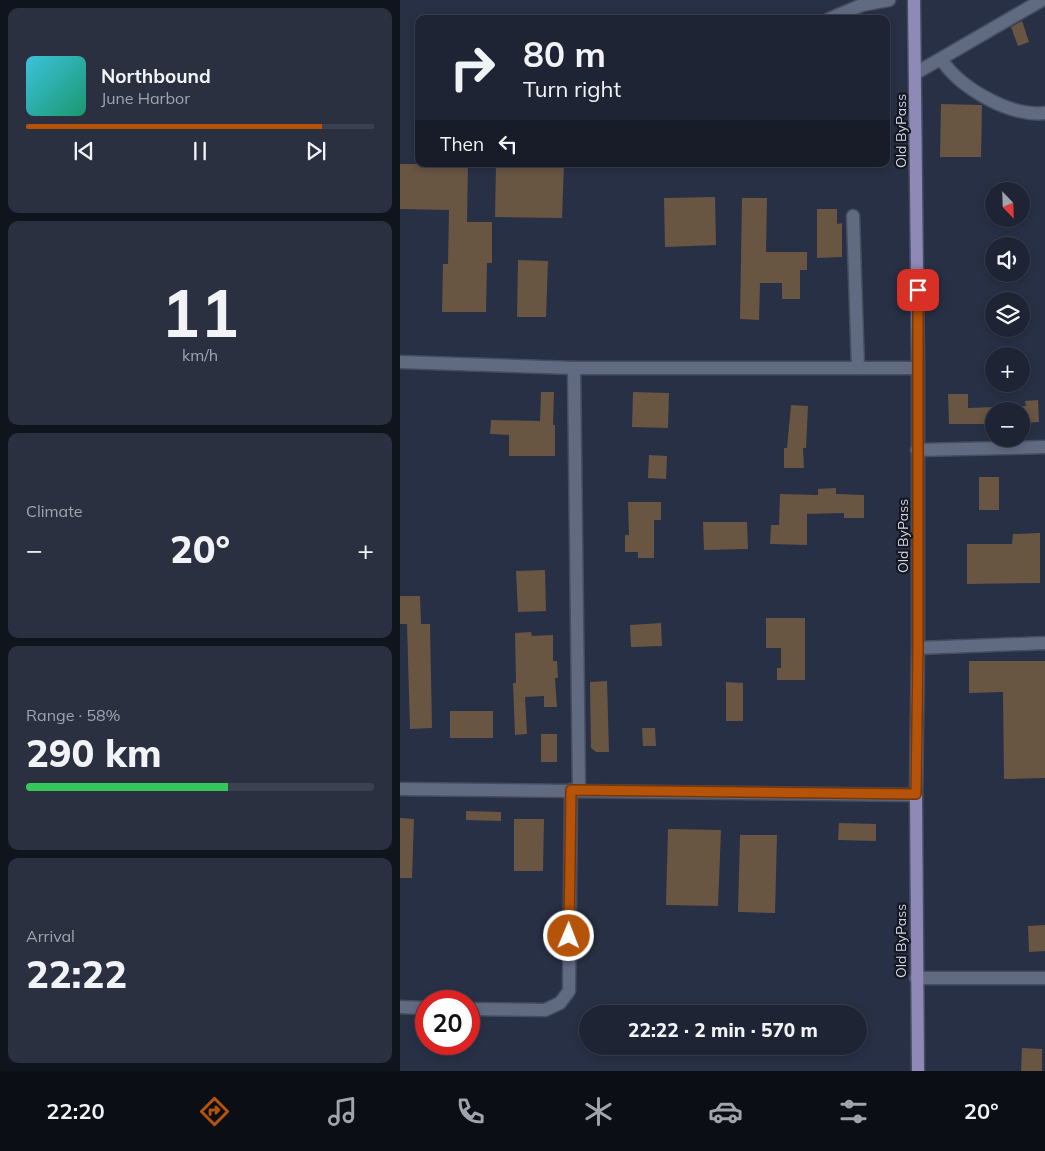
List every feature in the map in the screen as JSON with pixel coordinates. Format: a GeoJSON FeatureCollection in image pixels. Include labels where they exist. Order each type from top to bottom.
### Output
{"type":"FeatureCollection","features":[{"type":"Feature","properties":{"kind":"main road","name":"Old ByPass"},"geometry":{"type":"LineString","coordinates":[[914,0],[918,368],[916,794],[918,1071]]}},
{"type":"Feature","properties":{"kind":"street"},"geometry":{"type":"LineString","coordinates":[[838,15],[862,5],[889,0]]}},
{"type":"Feature","properties":{"kind":"street"},"geometry":{"type":"LineString","coordinates":[[916,73],[1042,0]]}},
{"type":"Feature","properties":{"kind":"street"},"geometry":{"type":"LineString","coordinates":[[941,59],[953,75],[994,102],[1025,113],[1045,114]]}},
{"type":"Feature","properties":{"kind":"street"},"geometry":{"type":"LineString","coordinates":[[853,216],[858,368]]}},
{"type":"Feature","properties":{"kind":"street"},"geometry":{"type":"LineString","coordinates":[[400,362],[574,368],[918,368]]}},
{"type":"Feature","properties":{"kind":"street"},"geometry":{"type":"LineString","coordinates":[[480,1008],[545,1010],[560,1002],[569,991],[575,790],[574,368]]}},
{"type":"Feature","properties":{"kind":"street"},"geometry":{"type":"LineString","coordinates":[[917,450],[1045,447]]}},
{"type":"Feature","properties":{"kind":"street"},"geometry":{"type":"LineString","coordinates":[[918,648],[1045,643]]}},
{"type":"Feature","properties":{"kind":"street"},"geometry":{"type":"LineString","coordinates":[[400,789],[916,794]]}},
{"type":"Feature","properties":{"kind":"street"},"geometry":{"type":"LineString","coordinates":[[916,978],[1045,978]]}},
{"type":"Feature","properties":{"kind":"street"},"geometry":{"type":"LineString","coordinates":[[400,1007],[415,1008]]}},
{"type":"Feature","properties":{"kind":"building"},"geometry":{"type":"Polygon","coordinates":[[[1022,21],[1029,42],[1018,46],[1011,27],[1022,21]]]}},
{"type":"Feature","properties":{"kind":"building"},"geometry":{"type":"Polygon","coordinates":[[[941,104],[982,105],[981,157],[940,157],[941,104]]]}},
{"type":"Feature","properties":{"kind":"building"},"geometry":{"type":"Polygon","coordinates":[[[400,164],[415,164],[415,167],[468,167],[467,222],[492,222],[492,263],[487,263],[486,312],[442,312],[443,264],[448,264],[449,210],[400,209],[400,164]]]}},
{"type":"Feature","properties":{"kind":"building"},"geometry":{"type":"Polygon","coordinates":[[[496,167],[564,167],[562,218],[495,217],[496,167]]]}},
{"type":"Feature","properties":{"kind":"building"},"geometry":{"type":"Polygon","coordinates":[[[715,197],[716,245],[665,247],[664,198],[715,197]]]}},
{"type":"Feature","properties":{"kind":"building"},"geometry":{"type":"Polygon","coordinates":[[[742,198],[767,198],[766,252],[807,252],[807,270],[800,270],[800,299],[782,299],[782,283],[760,283],[759,320],[740,319],[742,198]]]}},
{"type":"Feature","properties":{"kind":"building"},"geometry":{"type":"Polygon","coordinates":[[[817,209],[837,209],[837,224],[842,223],[842,257],[817,258],[817,209]]]}},
{"type":"Feature","properties":{"kind":"building"},"geometry":{"type":"Polygon","coordinates":[[[518,260],[548,261],[546,317],[517,317],[518,260]]]}},
{"type":"Feature","properties":{"kind":"building"},"geometry":{"type":"Polygon","coordinates":[[[541,392],[554,392],[553,425],[555,425],[555,456],[509,456],[509,435],[490,434],[491,420],[540,421],[541,392]]]}},
{"type":"Feature","properties":{"kind":"building"},"geometry":{"type":"Polygon","coordinates":[[[633,392],[669,393],[668,428],[632,427],[633,392]]]}},
{"type":"Feature","properties":{"kind":"building"},"geometry":{"type":"Polygon","coordinates":[[[948,394],[968,394],[968,408],[985,407],[985,424],[949,424],[948,394]]]}},
{"type":"Feature","properties":{"kind":"building"},"geometry":{"type":"Polygon","coordinates":[[[1038,400],[1039,422],[1030,422],[1030,402],[1025,401],[1038,400]]]}},
{"type":"Feature","properties":{"kind":"building"},"geometry":{"type":"Polygon","coordinates":[[[791,405],[808,406],[806,448],[803,448],[804,468],[784,468],[784,448],[787,448],[791,405]]]}},
{"type":"Feature","properties":{"kind":"building"},"geometry":{"type":"Polygon","coordinates":[[[649,455],[667,456],[666,479],[648,478],[649,455]]]}},
{"type":"Feature","properties":{"kind":"building"},"geometry":{"type":"Polygon","coordinates":[[[979,477],[999,477],[999,510],[979,510],[979,477]]]}},
{"type":"Feature","properties":{"kind":"building"},"geometry":{"type":"Polygon","coordinates":[[[836,488],[836,494],[864,495],[864,518],[844,518],[844,513],[807,514],[807,545],[770,544],[771,525],[779,525],[780,494],[818,495],[818,489],[836,488]]]}},
{"type":"Feature","properties":{"kind":"building"},"geometry":{"type":"Polygon","coordinates":[[[628,502],[661,502],[661,520],[654,520],[654,558],[638,558],[638,552],[625,552],[625,535],[629,535],[628,502]]]}},
{"type":"Feature","properties":{"kind":"building"},"geometry":{"type":"Polygon","coordinates":[[[703,522],[747,522],[748,549],[704,550],[703,522]]]}},
{"type":"Feature","properties":{"kind":"building"},"geometry":{"type":"Polygon","coordinates":[[[1040,533],[1040,583],[967,584],[967,544],[1012,544],[1013,534],[1040,533]]]}},
{"type":"Feature","properties":{"kind":"building"},"geometry":{"type":"Polygon","coordinates":[[[545,570],[546,611],[518,612],[516,571],[545,570]]]}},
{"type":"Feature","properties":{"kind":"building"},"geometry":{"type":"Polygon","coordinates":[[[400,596],[420,596],[421,624],[430,624],[432,728],[410,729],[407,624],[400,624],[400,596]]]}},
{"type":"Feature","properties":{"kind":"building"},"geometry":{"type":"Polygon","coordinates":[[[766,618],[805,618],[805,680],[777,680],[777,668],[781,668],[781,648],[766,648],[766,618]]]}},
{"type":"Feature","properties":{"kind":"building"},"geometry":{"type":"Polygon","coordinates":[[[661,623],[662,646],[631,647],[630,625],[661,623]]]}},
{"type":"Feature","properties":{"kind":"building"},"geometry":{"type":"Polygon","coordinates":[[[531,632],[532,636],[553,635],[553,661],[557,661],[558,678],[555,678],[557,707],[544,707],[544,696],[525,697],[527,734],[515,735],[513,683],[516,683],[515,633],[531,632]]]}},
{"type":"Feature","properties":{"kind":"building"},"geometry":{"type":"Polygon","coordinates":[[[969,661],[1045,661],[1045,778],[1004,779],[1003,692],[969,693],[969,661]]]}},
{"type":"Feature","properties":{"kind":"building"},"geometry":{"type":"Polygon","coordinates":[[[607,681],[609,752],[596,752],[591,748],[590,682],[607,681]]]}},
{"type":"Feature","properties":{"kind":"building"},"geometry":{"type":"Polygon","coordinates":[[[726,682],[743,683],[743,721],[726,721],[726,682]]]}},
{"type":"Feature","properties":{"kind":"building"},"geometry":{"type":"Polygon","coordinates":[[[450,711],[493,711],[493,738],[450,738],[450,711]]]}},
{"type":"Feature","properties":{"kind":"building"},"geometry":{"type":"Polygon","coordinates":[[[642,728],[655,728],[656,746],[643,746],[642,728]]]}},
{"type":"Feature","properties":{"kind":"building"},"geometry":{"type":"Polygon","coordinates":[[[541,734],[557,734],[557,762],[541,762],[541,734]]]}},
{"type":"Feature","properties":{"kind":"building"},"geometry":{"type":"Polygon","coordinates":[[[466,811],[501,812],[501,821],[466,820],[466,811]]]}},
{"type":"Feature","properties":{"kind":"building"},"geometry":{"type":"Polygon","coordinates":[[[400,818],[414,819],[412,878],[400,878],[400,818]]]}},
{"type":"Feature","properties":{"kind":"building"},"geometry":{"type":"Polygon","coordinates":[[[514,819],[544,819],[543,871],[514,871],[514,819]]]}},
{"type":"Feature","properties":{"kind":"building"},"geometry":{"type":"Polygon","coordinates":[[[839,823],[876,824],[876,841],[838,840],[839,823]]]}},
{"type":"Feature","properties":{"kind":"building"},"geometry":{"type":"Polygon","coordinates":[[[668,829],[721,830],[718,906],[666,905],[668,829]]]}},
{"type":"Feature","properties":{"kind":"building"},"geometry":{"type":"Polygon","coordinates":[[[740,835],[777,835],[775,913],[738,912],[740,835]]]}},
{"type":"Feature","properties":{"kind":"building"},"geometry":{"type":"Polygon","coordinates":[[[1045,925],[1045,951],[1029,952],[1028,926],[1045,925]]]}},
{"type":"Feature","properties":{"kind":"building"},"geometry":{"type":"Polygon","coordinates":[[[1022,1048],[1042,1049],[1042,1071],[1021,1071],[1022,1048]]]}},
{"type":"Feature","properties":{"kind":"route"},"geometry":{"type":"LineString","coordinates":[[569,936],[571,790],[916,794],[918,290]]}}]}
